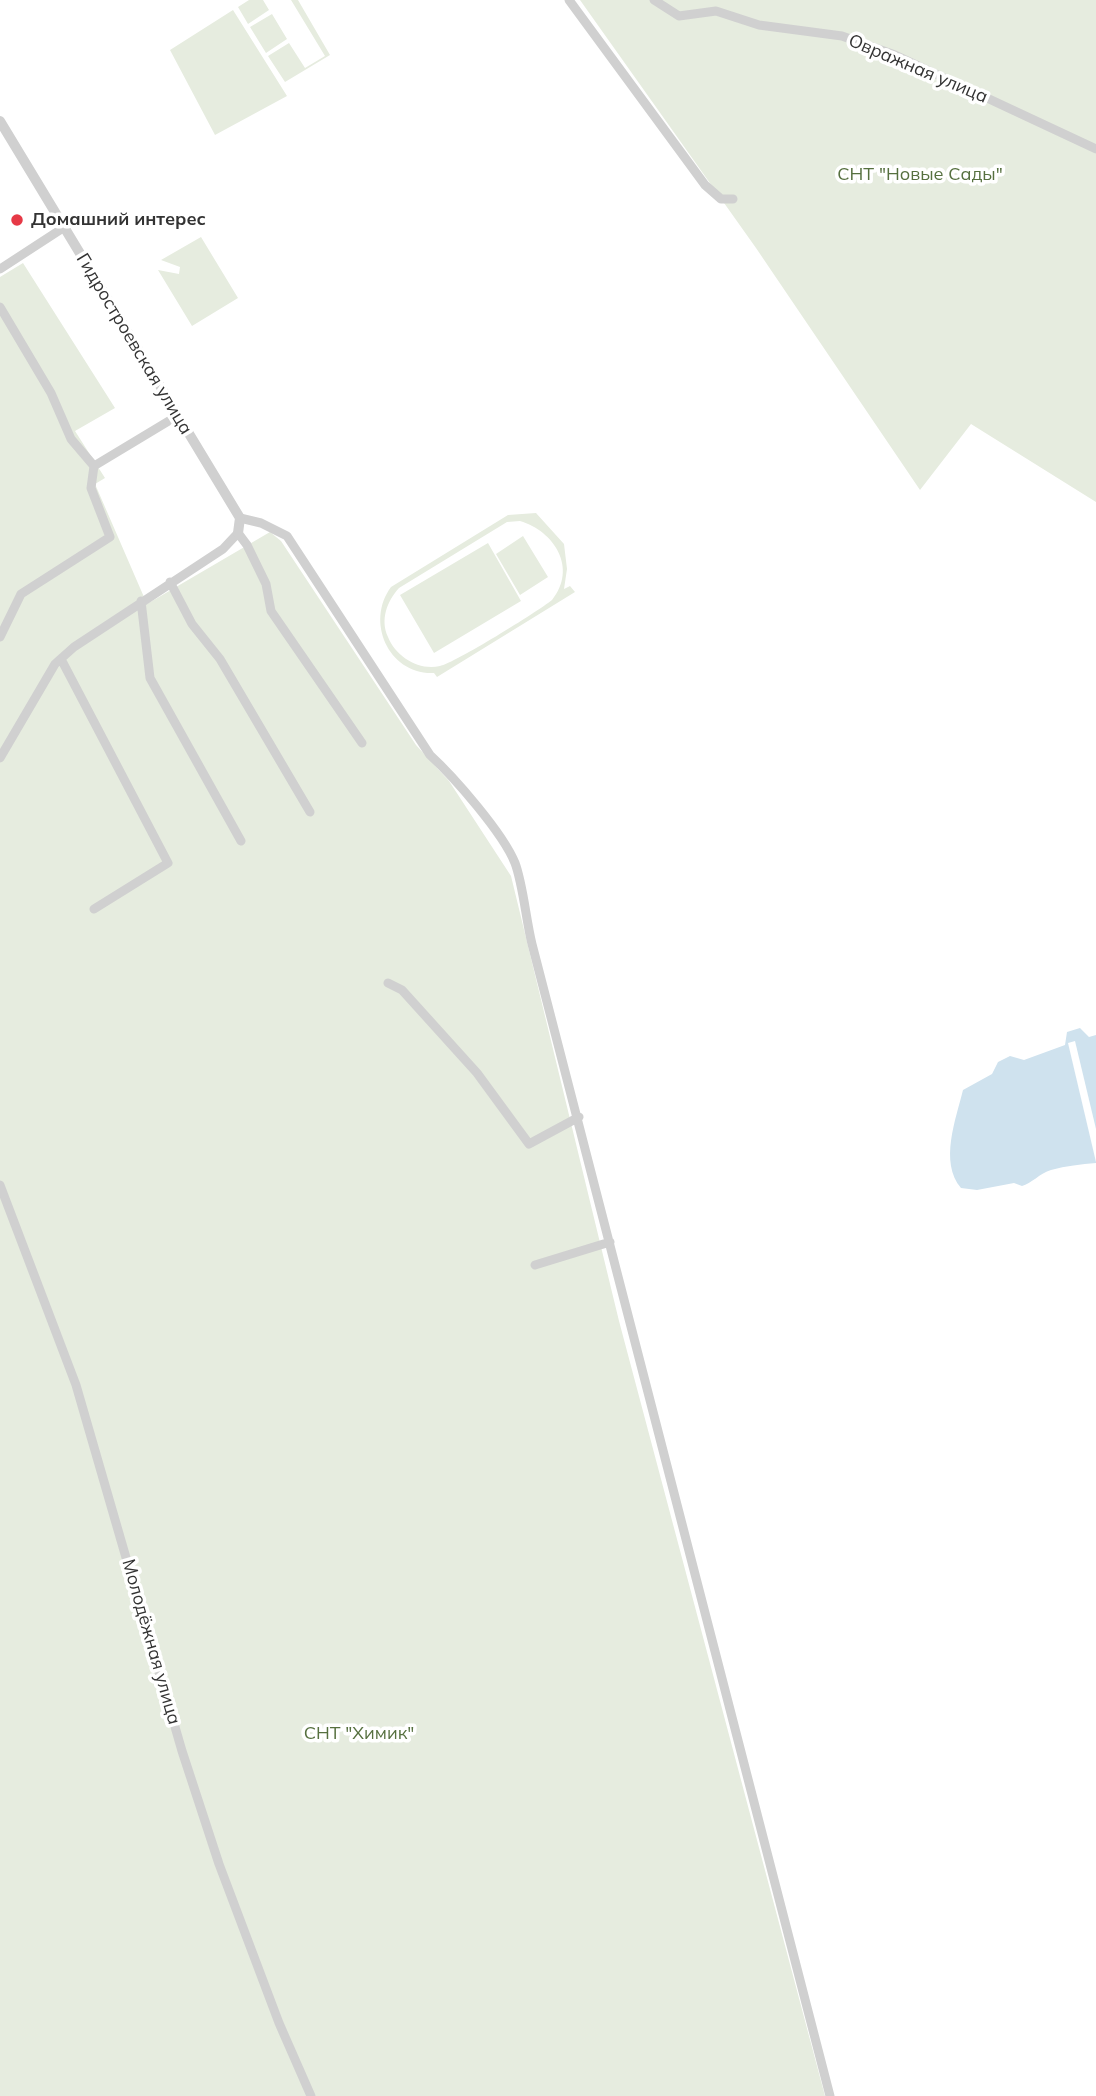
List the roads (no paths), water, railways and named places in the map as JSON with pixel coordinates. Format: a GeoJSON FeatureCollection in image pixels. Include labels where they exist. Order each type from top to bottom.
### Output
{"type":"FeatureCollection","features":[{"type":"Feature","properties":{"kind":"street"},"geometry":{"type":"LineString","coordinates":[[569,0],[705,185],[721,199],[733,199]]}},
{"type":"Feature","properties":{"kind":"street","name":"Овражная улица"},"geometry":{"type":"LineString","coordinates":[[654,0],[679,16],[716,12],[758,25],[842,36],[895,55],[1096,149]]}},
{"type":"Feature","properties":{"kind":"street","name":"Гидростроевская улица"},"geometry":{"type":"LineString","coordinates":[[0,121],[240,517]]}},
{"type":"Feature","properties":{"kind":"street"},"geometry":{"type":"LineString","coordinates":[[0,269],[64,228]]}},
{"type":"Feature","properties":{"kind":"street"},"geometry":{"type":"LineString","coordinates":[[0,307],[51,393],[71,439],[94,466],[91,488],[110,537],[20,594],[0,637]]}},
{"type":"Feature","properties":{"kind":"street"},"geometry":{"type":"LineString","coordinates":[[94,466],[177,416]]}},
{"type":"Feature","properties":{"kind":"street"},"geometry":{"type":"LineString","coordinates":[[0,758],[61,659],[141,601],[223,549],[238,533],[240,517],[261,523],[287,536],[430,755],[445,769],[480,813],[515,862],[532,944],[753,1792],[788,1944],[830,2096]]}},
{"type":"Feature","properties":{"kind":"street"},"geometry":{"type":"LineString","coordinates":[[238,533],[247,545],[266,584],[271,611],[362,743]]}},
{"type":"Feature","properties":{"kind":"street"},"geometry":{"type":"LineString","coordinates":[[170,582],[192,624],[219,659],[310,812]]}},
{"type":"Feature","properties":{"kind":"street"},"geometry":{"type":"LineString","coordinates":[[141,601],[150,678],[241,841]]}},
{"type":"Feature","properties":{"kind":"street"},"geometry":{"type":"LineString","coordinates":[[61,659],[168,863],[94,909]]}},
{"type":"Feature","properties":{"kind":"street"},"geometry":{"type":"LineString","coordinates":[[388,982],[402,990],[477,1073],[529,1144],[579,1117]]}},
{"type":"Feature","properties":{"kind":"street","name":"Молодёжная улица"},"geometry":{"type":"LineString","coordinates":[[0,1185],[76,1385],[182,1751],[219,1864],[279,2024],[311,2096]]}},
{"type":"Feature","properties":{"kind":"street"},"geometry":{"type":"LineString","coordinates":[[535,1265],[610,1242]]}},
{"type":"Feature","properties":{"kind":"water"},"geometry":{"type":"Polygon","coordinates":[[[1080,1028],[1089,1037],[1096,1035],[1096,1163],[1051,1170],[1022,1186],[1014,1183],[977,1190],[961,1188],[954,1178],[950,1153],[953,1127],[963,1090],[992,1074],[998,1062],[1010,1056],[1024,1060],[1065,1045],[1067,1032],[1080,1028]]]}},
{"type":"Feature","properties":{"kind":"place","name":"Домашний интерес"},"geometry":{"type":"Point","coordinates":[17,220]}},
{"type":"Feature","properties":{"kind":"park label","name":"СНТ \"Новые Сады\""},"geometry":{"type":"Point","coordinates":[920,175]}},
{"type":"Feature","properties":{"kind":"park label","name":"СНТ \"Химик\""},"geometry":{"type":"Point","coordinates":[359,1734]}}]}
